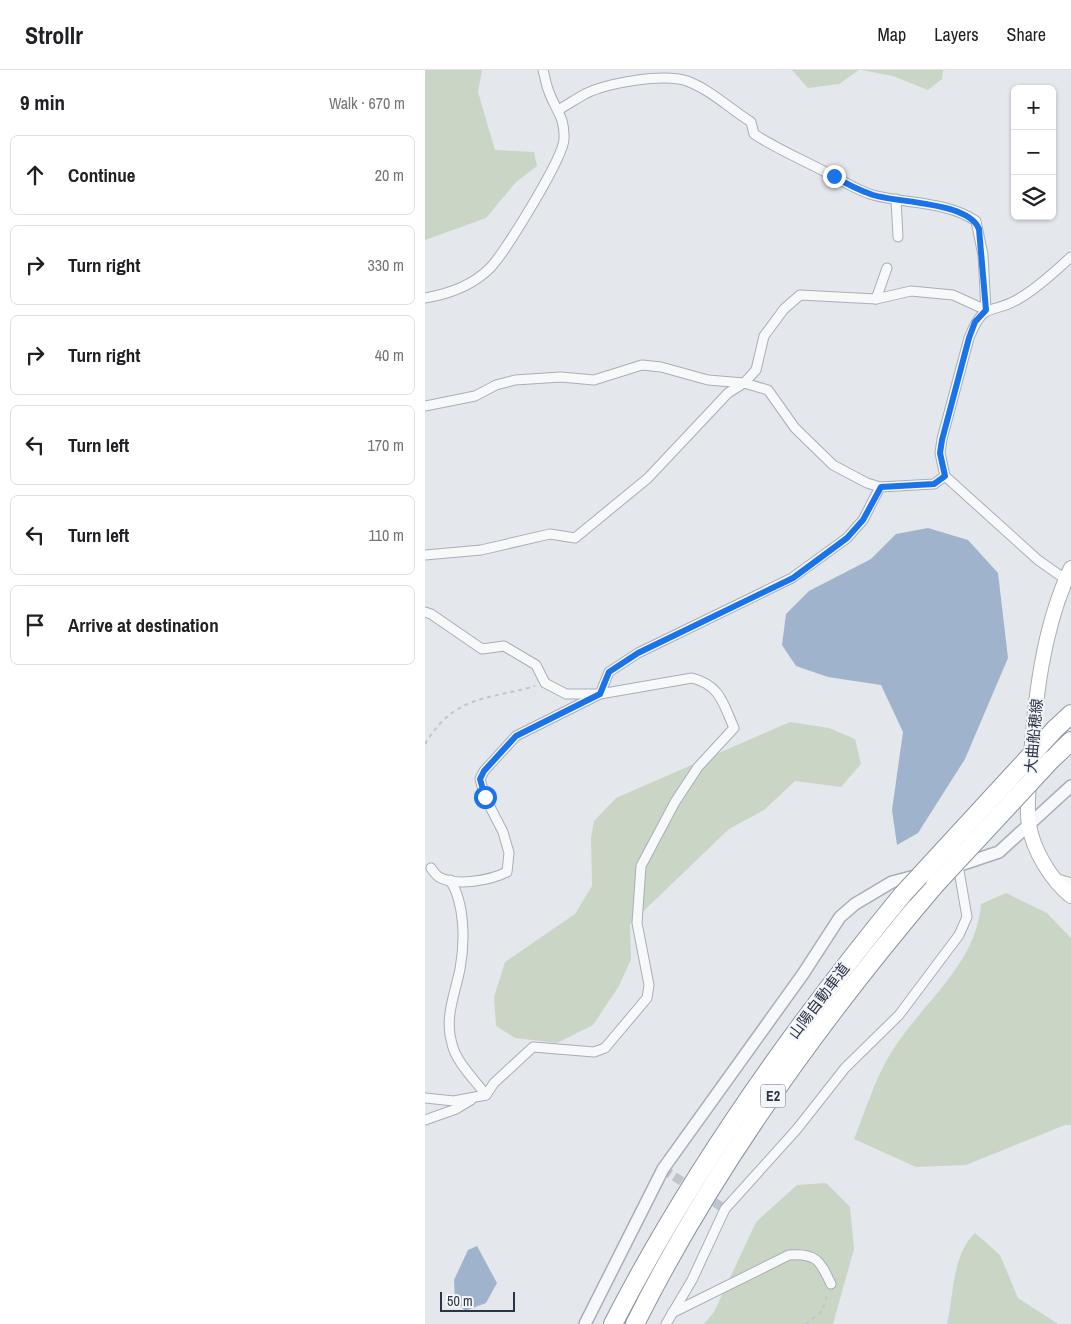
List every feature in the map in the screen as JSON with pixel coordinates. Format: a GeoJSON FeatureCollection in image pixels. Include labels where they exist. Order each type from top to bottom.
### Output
{"type":"FeatureCollection","features":[{"type":"Feature","properties":{"kind":"highway","name":"山陽自動車道"},"geometry":{"type":"LineString","coordinates":[[613,1324],[666,1226],[767,1071],[840,972],[903,894],[1071,714]]}},
{"type":"Feature","properties":{"kind":"highway","name":"山陽自動車道"},"geometry":{"type":"LineString","coordinates":[[635,1324],[683,1236],[724,1169],[786,1077],[857,980],[935,886],[1051,760],[1071,741]]}},
{"type":"Feature","properties":{"kind":"main road","name":"大曲船穂線"},"geometry":{"type":"LineString","coordinates":[[1068,574],[1045,651],[1038,692],[1033,736],[1029,824],[1034,845],[1055,878],[1071,896]]}},
{"type":"Feature","properties":{"kind":"street"},"geometry":{"type":"LineString","coordinates":[[425,298],[458,291],[490,268],[558,158],[564,141],[563,119],[549,92],[543,70]]}},
{"type":"Feature","properties":{"kind":"street"},"geometry":{"type":"LineString","coordinates":[[558,110],[586,93],[634,81],[657,78],[686,81],[719,98],[730,109],[751,122],[754,134],[774,147],[850,186],[873,195],[948,209],[976,221],[983,255],[986,310]]}},
{"type":"Feature","properties":{"kind":"street"},"geometry":{"type":"LineString","coordinates":[[896,199],[898,237]]}},
{"type":"Feature","properties":{"kind":"street"},"geometry":{"type":"LineString","coordinates":[[1068,574],[1038,560],[945,476],[940,453],[969,338],[975,322],[986,310],[1019,300],[1071,257]]}},
{"type":"Feature","properties":{"kind":"street"},"geometry":{"type":"LineString","coordinates":[[876,299],[887,268]]}},
{"type":"Feature","properties":{"kind":"street"},"geometry":{"type":"LineString","coordinates":[[425,555],[481,550],[550,534],[575,538],[649,478],[728,393],[744,383],[756,370],[763,336],[784,308],[800,295],[876,299],[911,291],[953,295],[986,310]]}},
{"type":"Feature","properties":{"kind":"street"},"geometry":{"type":"LineString","coordinates":[[425,406],[475,396],[515,380],[561,378],[593,380],[642,365],[661,367],[708,380],[744,383],[767,390],[795,428],[833,465],[867,483],[881,487],[934,484],[945,476]]}},
{"type":"Feature","properties":{"kind":"street"},"geometry":{"type":"LineString","coordinates":[[431,868],[439,877],[450,880],[482,881],[494,879],[507,872],[509,853],[503,832],[485,797],[480,779],[484,771],[516,736],[600,694],[609,672],[638,653],[793,578],[847,538],[863,520],[881,487]]}},
{"type":"Feature","properties":{"kind":"street"},"geometry":{"type":"LineString","coordinates":[[425,612],[431,614],[482,649],[504,646],[535,665],[545,683],[566,694],[600,694],[692,678],[706,682],[719,694],[734,728],[698,767],[675,802],[641,866],[637,923],[649,985],[647,998],[605,1048],[593,1052],[533,1047],[495,1083],[486,1095],[454,1101],[425,1098]]}},
{"type":"Feature","properties":{"kind":"street"},"geometry":{"type":"LineString","coordinates":[[585,1324],[663,1169],[803,974],[840,918],[855,904],[892,882],[958,866],[999,852],[1071,786]]}},
{"type":"Feature","properties":{"kind":"street"},"geometry":{"type":"LineString","coordinates":[[666,1324],[692,1280],[725,1209],[797,1129],[845,1068],[899,1015],[959,935],[967,917],[958,866]]}},
{"type":"Feature","properties":{"kind":"street"},"geometry":{"type":"LineString","coordinates":[[1055,878],[1071,883]]}},
{"type":"Feature","properties":{"kind":"street"},"geometry":{"type":"LineString","coordinates":[[450,880],[457,890],[461,908],[462,941],[460,968],[451,1004],[449,1025],[452,1046],[486,1095]]}},
{"type":"Feature","properties":{"kind":"street"},"geometry":{"type":"LineString","coordinates":[[425,1120],[456,1109],[475,1097]]}},
{"type":"Feature","properties":{"kind":"street"},"geometry":{"type":"LineString","coordinates":[[673,1313],[789,1254],[806,1254],[814,1257],[831,1284]]}},
{"type":"Feature","properties":{"kind":"path"},"geometry":{"type":"LineString","coordinates":[[425,744],[441,721],[470,702],[545,683]]}},
{"type":"Feature","properties":{"kind":"path"},"geometry":{"type":"LineString","coordinates":[[806,1324],[822,1311],[831,1284]]}},
{"type":"Feature","properties":{"kind":"green space"},"geometry":{"type":"Polygon","coordinates":[[[425,70],[482,70],[478,92],[495,150],[534,152],[537,166],[516,182],[486,218],[425,240],[425,70]]]}},
{"type":"Feature","properties":{"kind":"green space"},"geometry":{"type":"Polygon","coordinates":[[[792,70],[859,70],[839,84],[808,88],[792,70]]]}},
{"type":"Feature","properties":{"kind":"green space"},"geometry":{"type":"Polygon","coordinates":[[[862,70],[943,70],[942,79],[928,90],[893,76],[862,70]]]}},
{"type":"Feature","properties":{"kind":"green space"},"geometry":{"type":"Polygon","coordinates":[[[790,722],[829,728],[855,739],[861,764],[841,787],[795,781],[764,810],[729,829],[630,924],[631,959],[619,986],[593,1025],[557,1043],[515,1038],[496,1026],[494,997],[505,962],[575,914],[592,886],[591,838],[594,821],[616,798],[790,722]]]}},
{"type":"Feature","properties":{"kind":"green space"},"geometry":{"type":"Polygon","coordinates":[[[1006,893],[1047,913],[1071,938],[1071,1125],[1065,1125],[966,1165],[916,1167],[854,1139],[874,1087],[888,1058],[914,1021],[944,986],[968,948],[977,927],[981,904],[1006,893]]]}},
{"type":"Feature","properties":{"kind":"green space"},"geometry":{"type":"Polygon","coordinates":[[[826,1183],[850,1207],[854,1249],[833,1324],[704,1324],[714,1312],[756,1222],[797,1185],[826,1183]]]}},
{"type":"Feature","properties":{"kind":"green space"},"geometry":{"type":"Polygon","coordinates":[[[975,1233],[1000,1255],[1018,1298],[1058,1324],[947,1324],[958,1264],[967,1242],[975,1233]]]}},
{"type":"Feature","properties":{"kind":"water"},"geometry":{"type":"Polygon","coordinates":[[[928,528],[968,540],[998,573],[1008,658],[965,759],[918,833],[897,845],[892,810],[903,732],[881,685],[828,677],[796,666],[782,645],[786,614],[809,591],[871,559],[896,534],[928,528]]]}},
{"type":"Feature","properties":{"kind":"water"},"geometry":{"type":"Polygon","coordinates":[[[477,1246],[497,1283],[486,1303],[465,1311],[455,1300],[454,1280],[468,1250],[477,1246]]]}},
{"type":"Feature","properties":{"kind":"tunnel"},"geometry":{"type":"LineString","coordinates":[[663,1169],[692,1188]]}},
{"type":"Feature","properties":{"kind":"tunnel"},"geometry":{"type":"LineString","coordinates":[[703,1195],[725,1209]]}},
{"type":"Feature","properties":{"kind":"route"},"geometry":{"type":"LineString","coordinates":[[485,797],[480,779],[484,771],[498,758],[516,736],[600,694],[609,672],[638,653],[716,613],[793,578],[847,538],[863,520],[881,487],[934,484],[945,476],[941,465],[942,440],[969,338],[975,322],[986,310],[983,255],[979,229],[976,221],[968,216],[948,209],[873,195],[850,186],[834,176]]}}]}
